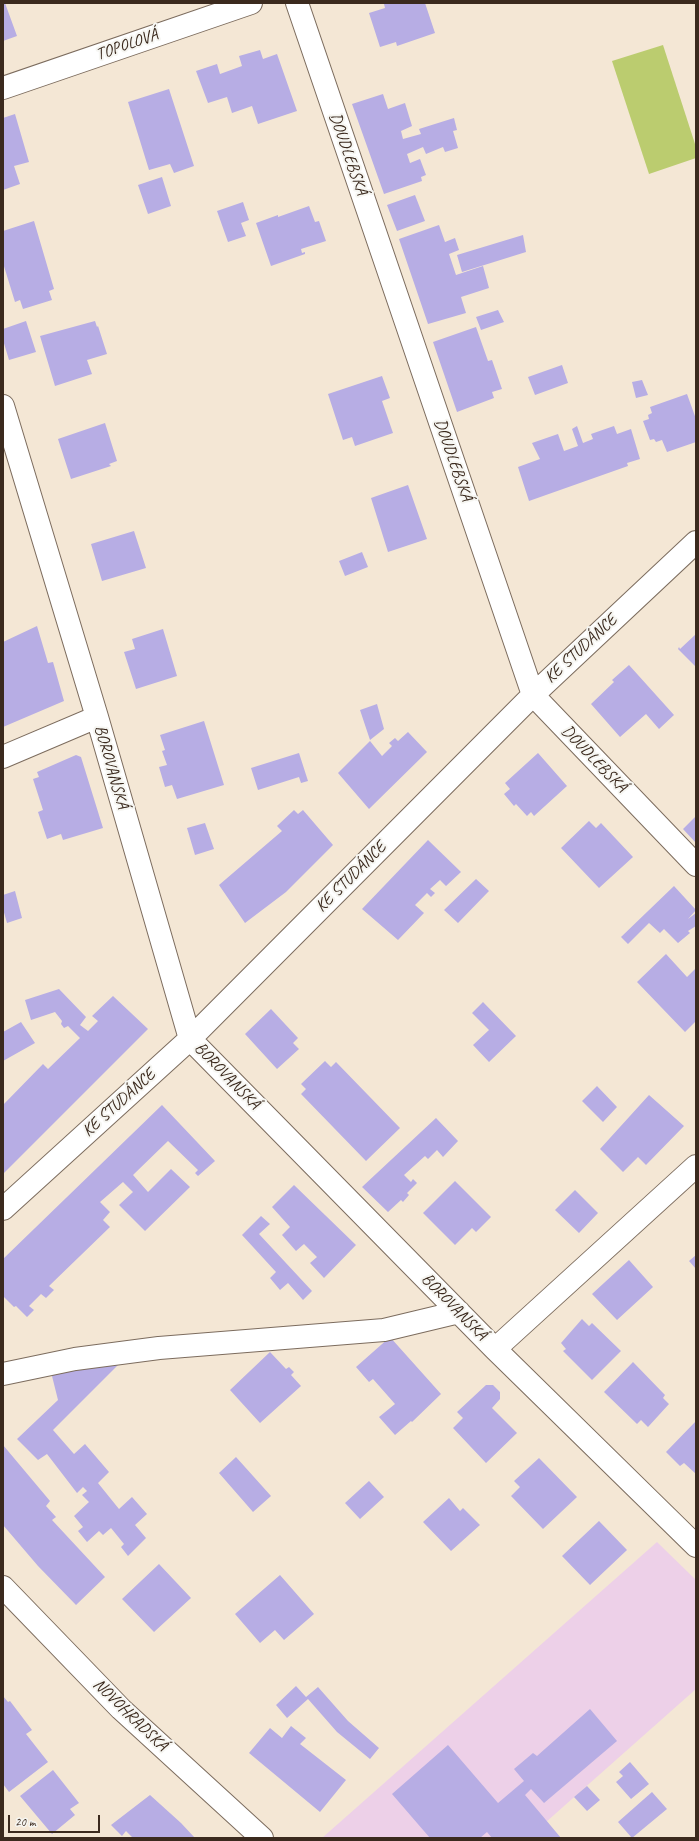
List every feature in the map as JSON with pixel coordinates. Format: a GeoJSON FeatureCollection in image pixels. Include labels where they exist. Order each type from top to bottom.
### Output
{"type":"FeatureCollection","features":[{"type":"Feature","properties":{"kind":"street","name":"TOPOLOVÁ"},"geometry":{"type":"LineString","coordinates":[[3,88],[251,3]]}},
{"type":"Feature","properties":{"kind":"street","name":"DOUDLEBSKÁ"},"geometry":{"type":"LineString","coordinates":[[297,3],[533,695],[696,865]]}},
{"type":"Feature","properties":{"kind":"street","name":"BOROVANSKÁ"},"geometry":{"type":"LineString","coordinates":[[3,406],[97,717],[190,1039],[458,1312],[696,1546]]}},
{"type":"Feature","properties":{"kind":"street","name":"KE STUDÁNCE"},"geometry":{"type":"LineString","coordinates":[[3,1209],[190,1039],[533,695],[696,542]]}},
{"type":"Feature","properties":{"kind":"street"},"geometry":{"type":"LineString","coordinates":[[3,757],[97,717]]}},
{"type":"Feature","properties":{"kind":"street"},"geometry":{"type":"LineString","coordinates":[[495,1349],[696,1166]]}},
{"type":"Feature","properties":{"kind":"street"},"geometry":{"type":"LineString","coordinates":[[3,1374],[75,1359],[159,1348],[384,1330],[458,1312]]}},
{"type":"Feature","properties":{"kind":"street","name":"NOVOHRADSKÁ"},"geometry":{"type":"LineString","coordinates":[[3,1587],[121,1709],[262,1838]]}},
{"type":"Feature","properties":{"kind":"shaded area"},"geometry":{"type":"Polygon","coordinates":[[[657,1542],[696,1580],[696,1689],[528,1838],[322,1838],[657,1542]]]}},
{"type":"Feature","properties":{"kind":"green space"},"geometry":{"type":"Polygon","coordinates":[[[663,45],[696,147],[696,158],[649,174],[612,61],[663,45]]]}},
{"type":"Feature","properties":{"kind":"building"},"geometry":{"type":"Polygon","coordinates":[[[3,3],[5,3],[17,36],[3,41],[3,3]]]}},
{"type":"Feature","properties":{"kind":"building"},"geometry":{"type":"Polygon","coordinates":[[[425,3],[435,33],[397,46],[396,42],[380,47],[369,13],[385,8],[384,4],[425,3]]]}},
{"type":"Feature","properties":{"kind":"building"},"geometry":{"type":"Polygon","coordinates":[[[260,50],[263,59],[277,54],[297,111],[258,124],[252,106],[232,113],[227,97],[208,103],[196,71],[217,64],[220,74],[242,66],[239,56],[260,50]]]}},
{"type":"Feature","properties":{"kind":"building"},"geometry":{"type":"Polygon","coordinates":[[[169,89],[194,166],[174,173],[170,164],[149,170],[128,102],[169,89]]]}},
{"type":"Feature","properties":{"kind":"building"},"geometry":{"type":"Polygon","coordinates":[[[383,94],[388,109],[405,103],[412,126],[401,131],[403,139],[421,134],[419,129],[454,118],[457,130],[453,131],[458,148],[445,152],[443,147],[426,154],[423,147],[407,154],[410,163],[420,159],[426,175],[421,177],[422,181],[384,194],[352,104],[383,94]]]}},
{"type":"Feature","properties":{"kind":"building"},"geometry":{"type":"Polygon","coordinates":[[[15,114],[29,162],[14,166],[20,184],[3,190],[3,118],[15,114]]]}},
{"type":"Feature","properties":{"kind":"building"},"geometry":{"type":"Polygon","coordinates":[[[162,177],[171,206],[148,214],[138,185],[162,177]]]}},
{"type":"Feature","properties":{"kind":"building"},"geometry":{"type":"Polygon","coordinates":[[[415,195],[425,221],[397,231],[387,205],[415,195]]]}},
{"type":"Feature","properties":{"kind":"building"},"geometry":{"type":"Polygon","coordinates":[[[243,202],[249,220],[241,223],[246,236],[228,242],[217,211],[243,202]]]}},
{"type":"Feature","properties":{"kind":"building"},"geometry":{"type":"Polygon","coordinates":[[[309,206],[315,222],[319,221],[326,241],[301,249],[302,253],[305,252],[305,254],[271,266],[256,223],[309,206]]]}},
{"type":"Feature","properties":{"kind":"building"},"geometry":{"type":"Polygon","coordinates":[[[34,221],[54,289],[49,291],[52,300],[23,309],[20,300],[15,302],[3,263],[3,231],[34,221]]]}},
{"type":"Feature","properties":{"kind":"building"},"geometry":{"type":"Polygon","coordinates":[[[439,225],[445,242],[455,238],[459,250],[449,254],[456,275],[483,266],[489,288],[461,297],[466,313],[428,324],[399,239],[439,225]]]}},
{"type":"Feature","properties":{"kind":"building"},"geometry":{"type":"Polygon","coordinates":[[[523,235],[526,252],[462,272],[457,255],[523,235]]]}},
{"type":"Feature","properties":{"kind":"building"},"geometry":{"type":"Polygon","coordinates":[[[498,310],[504,322],[481,330],[476,317],[498,310]]]}},
{"type":"Feature","properties":{"kind":"building"},"geometry":{"type":"Polygon","coordinates":[[[26,321],[36,352],[9,360],[3,340],[3,329],[26,321]]]}},
{"type":"Feature","properties":{"kind":"building"},"geometry":{"type":"Polygon","coordinates":[[[95,321],[107,354],[87,360],[92,374],[55,386],[40,336],[95,321]]]}},
{"type":"Feature","properties":{"kind":"building"},"geometry":{"type":"Polygon","coordinates":[[[476,327],[488,361],[492,360],[502,389],[492,392],[494,398],[457,412],[433,342],[476,327]]]}},
{"type":"Feature","properties":{"kind":"building"},"geometry":{"type":"Polygon","coordinates":[[[562,365],[568,383],[535,395],[528,377],[562,365]]]}},
{"type":"Feature","properties":{"kind":"building"},"geometry":{"type":"Polygon","coordinates":[[[382,376],[390,398],[382,401],[393,433],[355,446],[352,437],[343,440],[328,394],[382,376]]]}},
{"type":"Feature","properties":{"kind":"building"},"geometry":{"type":"Polygon","coordinates":[[[642,380],[648,395],[636,398],[632,382],[642,380]]]}},
{"type":"Feature","properties":{"kind":"building"},"geometry":{"type":"Polygon","coordinates":[[[687,394],[696,419],[696,442],[667,452],[662,440],[656,442],[654,439],[650,440],[643,421],[649,419],[648,415],[652,413],[650,407],[687,394]]]}},
{"type":"Feature","properties":{"kind":"building"},"geometry":{"type":"Polygon","coordinates":[[[105,423],[117,461],[109,464],[111,466],[71,479],[58,439],[105,423]]]}},
{"type":"Feature","properties":{"kind":"building"},"geometry":{"type":"Polygon","coordinates":[[[577,426],[583,443],[593,439],[591,434],[614,426],[617,434],[631,429],[640,459],[627,463],[628,466],[529,501],[518,467],[540,459],[532,443],[558,434],[564,451],[578,446],[572,429],[577,426]]]}},
{"type":"Feature","properties":{"kind":"building"},"geometry":{"type":"Polygon","coordinates":[[[408,485],[427,539],[388,552],[371,498],[408,485]]]}},
{"type":"Feature","properties":{"kind":"building"},"geometry":{"type":"Polygon","coordinates":[[[134,531],[146,568],[102,581],[91,544],[134,531]]]}},
{"type":"Feature","properties":{"kind":"building"},"geometry":{"type":"Polygon","coordinates":[[[362,552],[368,567],[345,576],[339,561],[362,552]]]}},
{"type":"Feature","properties":{"kind":"building"},"geometry":{"type":"Polygon","coordinates":[[[37,626],[48,663],[53,662],[64,701],[3,727],[3,642],[37,626]]]}},
{"type":"Feature","properties":{"kind":"building"},"geometry":{"type":"Polygon","coordinates":[[[163,629],[177,676],[136,689],[124,652],[135,649],[132,639],[163,629]]]}},
{"type":"Feature","properties":{"kind":"building"},"geometry":{"type":"Polygon","coordinates":[[[696,634],[696,667],[678,649],[679,647],[680,649],[696,634]]]}},
{"type":"Feature","properties":{"kind":"building"},"geometry":{"type":"Polygon","coordinates":[[[629,665],[674,715],[659,729],[646,714],[620,737],[591,704],[614,682],[612,680],[629,665]]]}},
{"type":"Feature","properties":{"kind":"building"},"geometry":{"type":"Polygon","coordinates":[[[377,704],[384,729],[370,740],[360,710],[377,704]]]}},
{"type":"Feature","properties":{"kind":"building"},"geometry":{"type":"Polygon","coordinates":[[[204,721],[224,785],[177,799],[172,785],[165,787],[159,767],[167,765],[162,751],[165,750],[160,735],[204,721]]]}},
{"type":"Feature","properties":{"kind":"building"},"geometry":{"type":"Polygon","coordinates":[[[408,732],[427,752],[369,809],[338,773],[370,741],[382,756],[392,746],[389,743],[395,738],[398,741],[408,732]]]}},
{"type":"Feature","properties":{"kind":"building"},"geometry":{"type":"Polygon","coordinates":[[[299,753],[308,781],[301,783],[299,777],[258,790],[251,768],[299,753]]]}},
{"type":"Feature","properties":{"kind":"building"},"geometry":{"type":"Polygon","coordinates":[[[538,753],[567,786],[534,816],[531,812],[527,816],[516,804],[514,806],[504,794],[510,789],[505,783],[538,753]]]}},
{"type":"Feature","properties":{"kind":"building"},"geometry":{"type":"Polygon","coordinates":[[[76,755],[81,757],[103,828],[63,840],[61,834],[47,839],[38,812],[43,810],[33,779],[39,777],[37,772],[76,755]]]}},
{"type":"Feature","properties":{"kind":"building"},"geometry":{"type":"Polygon","coordinates":[[[294,810],[298,814],[303,810],[333,845],[286,892],[245,923],[219,885],[282,831],[277,826],[294,810]]]}},
{"type":"Feature","properties":{"kind":"building"},"geometry":{"type":"Polygon","coordinates":[[[696,816],[696,843],[683,829],[696,816]]]}},
{"type":"Feature","properties":{"kind":"building"},"geometry":{"type":"Polygon","coordinates":[[[589,821],[596,828],[601,823],[633,857],[599,888],[561,848],[589,821]]]}},
{"type":"Feature","properties":{"kind":"building"},"geometry":{"type":"Polygon","coordinates":[[[205,823],[214,849],[195,855],[187,828],[205,823]]]}},
{"type":"Feature","properties":{"kind":"building"},"geometry":{"type":"Polygon","coordinates":[[[428,840],[461,872],[446,886],[440,880],[430,889],[435,893],[431,897],[427,893],[415,905],[424,913],[398,940],[362,909],[428,840]]]}},
{"type":"Feature","properties":{"kind":"building"},"geometry":{"type":"Polygon","coordinates":[[[476,879],[489,891],[458,923],[444,910],[476,879]]]}},
{"type":"Feature","properties":{"kind":"building"},"geometry":{"type":"Polygon","coordinates":[[[674,886],[696,910],[688,919],[696,913],[696,926],[688,931],[690,933],[678,943],[664,929],[660,933],[649,923],[628,944],[621,937],[674,886]]]}},
{"type":"Feature","properties":{"kind":"building"},"geometry":{"type":"Polygon","coordinates":[[[15,891],[22,918],[7,923],[3,909],[3,895],[15,891]]]}},
{"type":"Feature","properties":{"kind":"building"},"geometry":{"type":"Polygon","coordinates":[[[666,954],[687,977],[696,968],[696,1021],[685,1032],[637,982],[666,954]]]}},
{"type":"Feature","properties":{"kind":"building"},"geometry":{"type":"Polygon","coordinates":[[[59,989],[86,1017],[80,1025],[88,1031],[98,1021],[92,1016],[113,996],[148,1029],[3,1174],[3,1105],[43,1064],[48,1069],[80,1038],[68,1026],[64,1028],[61,1024],[62,1021],[55,1012],[31,1020],[25,1000],[59,989]]]}},
{"type":"Feature","properties":{"kind":"building"},"geometry":{"type":"Polygon","coordinates":[[[483,1002],[516,1036],[489,1062],[473,1045],[489,1030],[472,1013],[483,1002]]]}},
{"type":"Feature","properties":{"kind":"building"},"geometry":{"type":"Polygon","coordinates":[[[271,1009],[298,1038],[293,1043],[299,1049],[277,1069],[245,1034],[271,1009]]]}},
{"type":"Feature","properties":{"kind":"building"},"geometry":{"type":"Polygon","coordinates":[[[21,1022],[35,1043],[3,1061],[3,1032],[21,1022]]]}},
{"type":"Feature","properties":{"kind":"building"},"geometry":{"type":"Polygon","coordinates":[[[325,1061],[331,1067],[336,1062],[400,1128],[366,1161],[301,1094],[306,1089],[301,1084],[325,1061]]]}},
{"type":"Feature","properties":{"kind":"building"},"geometry":{"type":"Polygon","coordinates":[[[597,1086],[617,1107],[603,1122],[582,1101],[597,1086]]]}},
{"type":"Feature","properties":{"kind":"building"},"geometry":{"type":"Polygon","coordinates":[[[649,1095],[684,1126],[646,1165],[638,1157],[623,1172],[600,1149],[649,1095]]]}},
{"type":"Feature","properties":{"kind":"building"},"geometry":{"type":"Polygon","coordinates":[[[162,1105],[215,1161],[198,1176],[195,1173],[198,1170],[168,1141],[133,1175],[148,1192],[171,1169],[190,1187],[145,1231],[119,1205],[133,1192],[123,1182],[100,1202],[110,1212],[103,1220],[110,1227],[49,1286],[54,1290],[46,1298],[41,1294],[29,1306],[34,1310],[27,1317],[3,1296],[3,1259],[162,1105]]]}},
{"type":"Feature","properties":{"kind":"building"},"geometry":{"type":"Polygon","coordinates":[[[436,1118],[458,1141],[443,1157],[437,1150],[428,1159],[425,1156],[404,1175],[411,1182],[413,1179],[417,1183],[407,1193],[409,1195],[403,1202],[401,1200],[388,1212],[362,1187],[436,1118]]]}},
{"type":"Feature","properties":{"kind":"building"},"geometry":{"type":"Polygon","coordinates":[[[455,1181],[491,1217],[476,1232],[472,1228],[455,1245],[423,1213],[455,1181]]]}},
{"type":"Feature","properties":{"kind":"building"},"geometry":{"type":"Polygon","coordinates":[[[294,1185],[356,1245],[324,1278],[310,1263],[317,1257],[304,1244],[296,1251],[282,1235],[290,1227],[272,1207],[294,1185]]]}},
{"type":"Feature","properties":{"kind":"building"},"geometry":{"type":"Polygon","coordinates":[[[575,1190],[598,1213],[579,1233],[555,1210],[575,1190]]]}},
{"type":"Feature","properties":{"kind":"building"},"geometry":{"type":"Polygon","coordinates":[[[261,1216],[270,1224],[259,1234],[312,1291],[303,1300],[288,1283],[280,1290],[270,1278],[276,1272],[242,1235],[261,1216]]]}},
{"type":"Feature","properties":{"kind":"building"},"geometry":{"type":"Polygon","coordinates":[[[696,1255],[696,1269],[689,1261],[696,1255]]]}},
{"type":"Feature","properties":{"kind":"building"},"geometry":{"type":"Polygon","coordinates":[[[629,1260],[653,1287],[617,1320],[592,1294],[629,1260]]]}},
{"type":"Feature","properties":{"kind":"building"},"geometry":{"type":"Polygon","coordinates":[[[582,1319],[589,1326],[592,1323],[621,1351],[592,1380],[563,1351],[566,1349],[561,1343],[582,1319]]]}},
{"type":"Feature","properties":{"kind":"building"},"geometry":{"type":"Polygon","coordinates":[[[390,1337],[441,1394],[412,1422],[411,1421],[395,1435],[379,1417],[395,1404],[373,1379],[369,1382],[356,1367],[390,1337]]]}},
{"type":"Feature","properties":{"kind":"building"},"geometry":{"type":"Polygon","coordinates":[[[270,1352],[286,1369],[289,1367],[294,1372],[291,1375],[301,1386],[260,1423],[230,1390],[270,1352]]]}},
{"type":"Feature","properties":{"kind":"building"},"geometry":{"type":"Polygon","coordinates":[[[633,1362],[665,1395],[663,1398],[669,1404],[648,1427],[641,1420],[637,1424],[604,1392],[633,1362]]]}},
{"type":"Feature","properties":{"kind":"building"},"geometry":{"type":"Polygon","coordinates":[[[119,1364],[53,1430],[74,1454],[85,1444],[109,1472],[98,1483],[119,1509],[132,1497],[147,1514],[135,1525],[146,1538],[128,1556],[121,1547],[124,1544],[111,1528],[103,1535],[99,1531],[87,1542],[78,1531],[83,1527],[74,1516],[89,1502],[82,1495],[87,1491],[83,1487],[77,1493],[47,1454],[38,1460],[17,1439],[58,1400],[51,1372],[119,1364]]]}},
{"type":"Feature","properties":{"kind":"building"},"geometry":{"type":"Polygon","coordinates":[[[486,1385],[493,1385],[500,1392],[500,1399],[492,1408],[517,1433],[486,1463],[453,1428],[463,1418],[457,1412],[486,1385]]]}},
{"type":"Feature","properties":{"kind":"building"},"geometry":{"type":"Polygon","coordinates":[[[696,1421],[696,1474],[684,1463],[680,1466],[666,1452],[696,1421]]]}},
{"type":"Feature","properties":{"kind":"building"},"geometry":{"type":"Polygon","coordinates":[[[3,1445],[50,1501],[46,1506],[56,1517],[52,1520],[105,1577],[76,1605],[38,1566],[3,1525],[3,1445]]]}},
{"type":"Feature","properties":{"kind":"building"},"geometry":{"type":"Polygon","coordinates":[[[236,1457],[271,1496],[253,1512],[219,1473],[236,1457]]]}},
{"type":"Feature","properties":{"kind":"building"},"geometry":{"type":"Polygon","coordinates":[[[539,1458],[577,1497],[543,1529],[511,1496],[520,1487],[514,1481],[539,1458]]]}},
{"type":"Feature","properties":{"kind":"building"},"geometry":{"type":"Polygon","coordinates":[[[369,1481],[384,1497],[360,1519],[345,1503],[369,1481]]]}},
{"type":"Feature","properties":{"kind":"building"},"geometry":{"type":"Polygon","coordinates":[[[449,1498],[460,1511],[463,1508],[480,1525],[451,1551],[423,1522],[449,1498]]]}},
{"type":"Feature","properties":{"kind":"building"},"geometry":{"type":"Polygon","coordinates":[[[599,1521],[627,1550],[590,1585],[562,1556],[599,1521]]]}},
{"type":"Feature","properties":{"kind":"building"},"geometry":{"type":"Polygon","coordinates":[[[159,1564],[191,1598],[154,1632],[122,1599],[159,1564]]]}},
{"type":"Feature","properties":{"kind":"building"},"geometry":{"type":"Polygon","coordinates":[[[280,1575],[314,1614],[284,1640],[275,1630],[260,1643],[235,1614],[280,1575]]]}},
{"type":"Feature","properties":{"kind":"building"},"geometry":{"type":"Polygon","coordinates":[[[296,1686],[306,1697],[318,1687],[348,1721],[379,1748],[370,1759],[337,1732],[308,1699],[287,1718],[276,1705],[296,1686]]]}},
{"type":"Feature","properties":{"kind":"building"},"geometry":{"type":"Polygon","coordinates":[[[3,1696],[8,1702],[10,1701],[32,1730],[26,1734],[48,1762],[9,1792],[3,1784],[3,1696]]]}},
{"type":"Feature","properties":{"kind":"building"},"geometry":{"type":"Polygon","coordinates":[[[590,1709],[617,1741],[544,1803],[531,1789],[525,1795],[561,1838],[492,1838],[487,1832],[480,1838],[430,1838],[392,1794],[448,1745],[498,1803],[524,1781],[514,1769],[533,1753],[537,1756],[590,1709]]]}},
{"type":"Feature","properties":{"kind":"building"},"geometry":{"type":"Polygon","coordinates":[[[291,1726],[306,1738],[300,1744],[346,1780],[320,1812],[249,1753],[270,1728],[282,1738],[291,1726]]]}},
{"type":"Feature","properties":{"kind":"building"},"geometry":{"type":"Polygon","coordinates":[[[630,1762],[649,1784],[631,1799],[616,1782],[623,1776],[619,1772],[630,1762]]]}},
{"type":"Feature","properties":{"kind":"building"},"geometry":{"type":"Polygon","coordinates":[[[53,1770],[79,1803],[70,1809],[75,1815],[52,1834],[20,1796],[53,1770]]]}},
{"type":"Feature","properties":{"kind":"building"},"geometry":{"type":"Polygon","coordinates":[[[587,1786],[600,1800],[587,1811],[574,1797],[587,1786]]]}},
{"type":"Feature","properties":{"kind":"building"},"geometry":{"type":"Polygon","coordinates":[[[652,1792],[667,1809],[632,1838],[618,1822],[652,1792]]]}},
{"type":"Feature","properties":{"kind":"building"},"geometry":{"type":"Polygon","coordinates":[[[150,1795],[195,1838],[133,1838],[126,1831],[122,1836],[111,1825],[150,1795]]]}}]}
